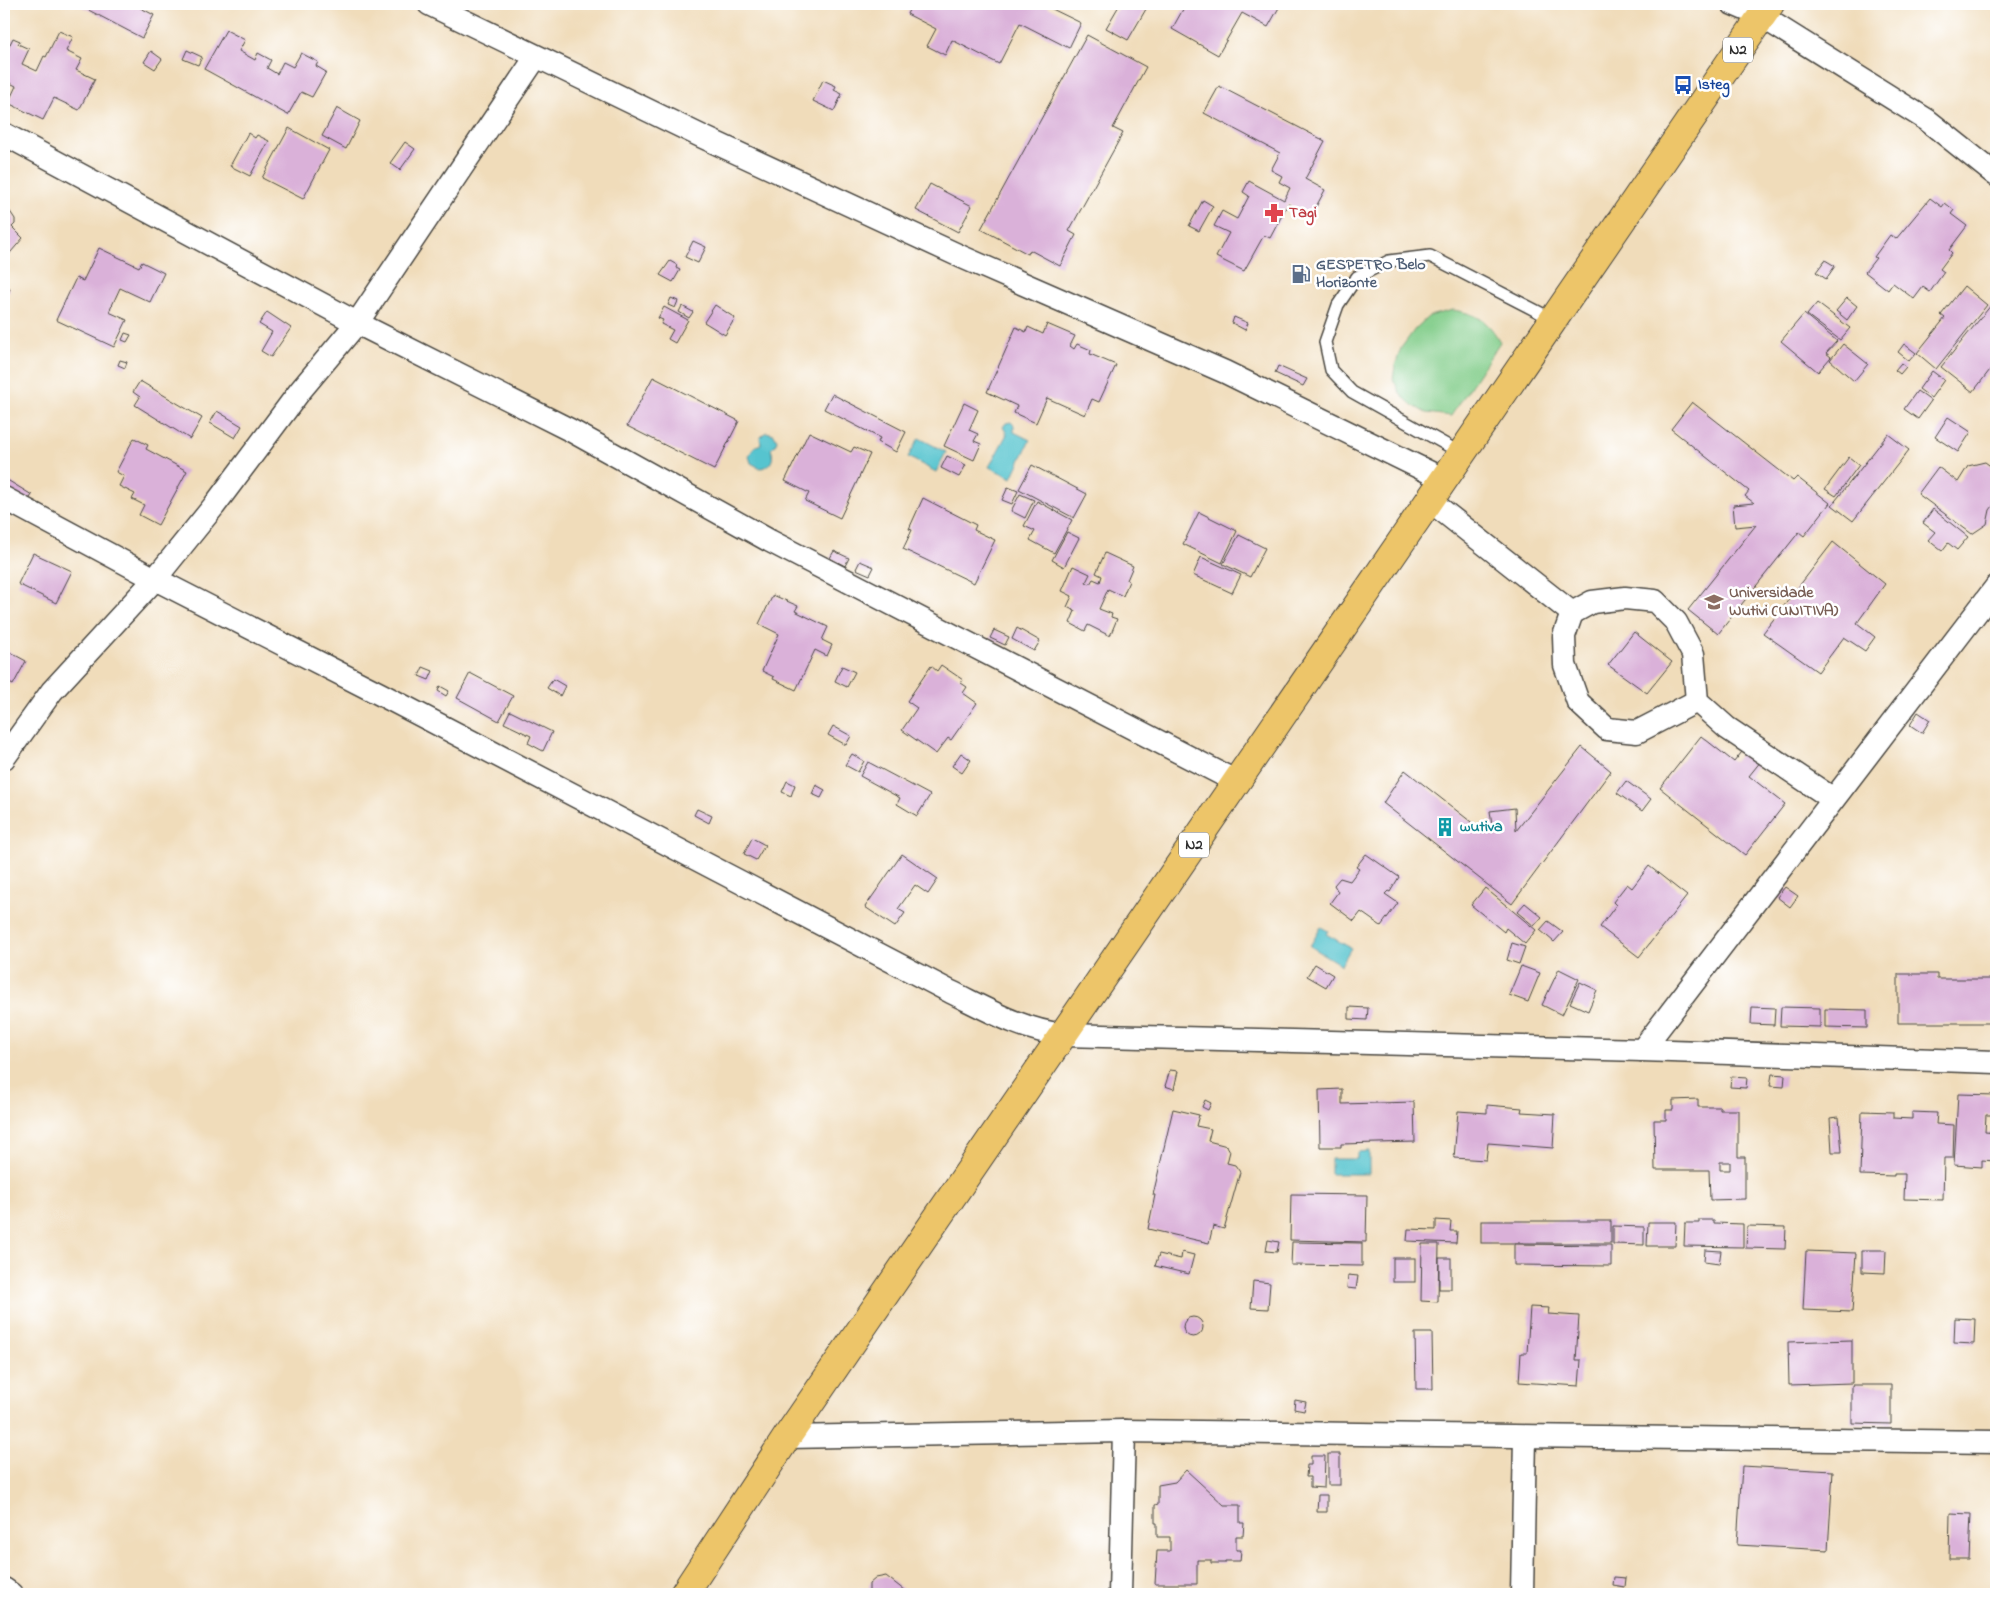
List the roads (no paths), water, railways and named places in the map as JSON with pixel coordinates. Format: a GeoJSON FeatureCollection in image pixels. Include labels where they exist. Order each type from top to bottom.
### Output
{"type":"FeatureCollection","features":[{"type":"Feature","properties":{"kind":"main road","name":"N2"},"geometry":{"type":"LineString","coordinates":[[684,1594],[788,1437],[1766,10]]}},
{"type":"Feature","properties":{"kind":"street"},"geometry":{"type":"LineString","coordinates":[[429,4],[962,257],[1225,372],[1436,490],[1572,613]]}},
{"type":"Feature","properties":{"kind":"street"},"geometry":{"type":"LineString","coordinates":[[1733,4],[1766,10],[1927,120],[1996,175]]}},
{"type":"Feature","properties":{"kind":"street"},"geometry":{"type":"LineString","coordinates":[[4,758],[52,691],[155,579],[214,506],[300,391],[357,323],[536,56]]}},
{"type":"Feature","properties":{"kind":"street"},"geometry":{"type":"LineString","coordinates":[[4,134],[357,323],[570,430],[770,541],[1237,782]]}},
{"type":"Feature","properties":{"kind":"street"},"geometry":{"type":"LineString","coordinates":[[4,498],[155,579],[959,996],[1016,1024],[1042,1032],[1064,1035],[1642,1050],[1996,1062]]}},
{"type":"Feature","properties":{"kind":"street"},"geometry":{"type":"LineString","coordinates":[[1642,1050],[1996,586]]}},
{"type":"Feature","properties":{"kind":"street"},"geometry":{"type":"LineString","coordinates":[[1697,701],[1637,732],[1607,729],[1578,702],[1565,665],[1564,636],[1572,613],[1592,602],[1625,598],[1655,601],[1676,622],[1693,654],[1697,701],[1727,728],[1833,800]]}},
{"type":"Feature","properties":{"kind":"street"},"geometry":{"type":"LineString","coordinates":[[1120,1594],[1124,1431]]}},
{"type":"Feature","properties":{"kind":"street"},"geometry":{"type":"LineString","coordinates":[[788,1437],[1124,1431],[1996,1442]]}},
{"type":"Feature","properties":{"kind":"street"},"geometry":{"type":"LineString","coordinates":[[1522,1594],[1525,1437]]}},
{"type":"Feature","properties":{"kind":"street"},"geometry":{"type":"LineString","coordinates":[[4,1589],[11,1594]]}},
{"type":"Feature","properties":{"kind":"lane"},"geometry":{"type":"LineString","coordinates":[[1461,453],[1352,392],[1331,370],[1325,342],[1338,305],[1357,277],[1389,261],[1430,256],[1554,320]]}},
{"type":"Feature","properties":{"kind":"water"},"geometry":{"type":"Polygon","coordinates":[[[1011,422],[1014,425],[1014,432],[1030,440],[1012,478],[989,467],[1007,434],[1003,427],[1006,423],[1011,422]]]}},
{"type":"Feature","properties":{"kind":"water"},"geometry":{"type":"Polygon","coordinates":[[[766,432],[774,434],[777,440],[771,449],[773,456],[771,462],[764,468],[760,468],[751,463],[749,456],[754,447],[761,444],[760,438],[766,432]]]}},
{"type":"Feature","properties":{"kind":"water"},"geometry":{"type":"Polygon","coordinates":[[[919,438],[946,452],[936,472],[908,457],[919,438]]]}},
{"type":"Feature","properties":{"kind":"water"},"geometry":{"type":"Polygon","coordinates":[[[1321,927],[1328,931],[1326,934],[1351,948],[1341,965],[1310,946],[1321,927]]]}},
{"type":"Feature","properties":{"kind":"water"},"geometry":{"type":"Polygon","coordinates":[[[1369,1151],[1369,1174],[1331,1174],[1331,1159],[1357,1159],[1357,1152],[1369,1151]]]}},
{"type":"Feature","properties":{"kind":"place","name":"Isteg"},"geometry":{"type":"Point","coordinates":[1683,85]}},
{"type":"Feature","properties":{"kind":"place","name":"Tagi"},"geometry":{"type":"Point","coordinates":[1274,213]}},
{"type":"Feature","properties":{"kind":"place","name":"GESPETRO Belo Horizonte"},"geometry":{"type":"Point","coordinates":[1301,274]}},
{"type":"Feature","properties":{"kind":"place","name":"Universidade Wutivi (UNITIVA)"},"geometry":{"type":"Point","coordinates":[1714,602]}},
{"type":"Feature","properties":{"kind":"place","name":"wutiva"},"geometry":{"type":"Point","coordinates":[1445,827]}}]}
